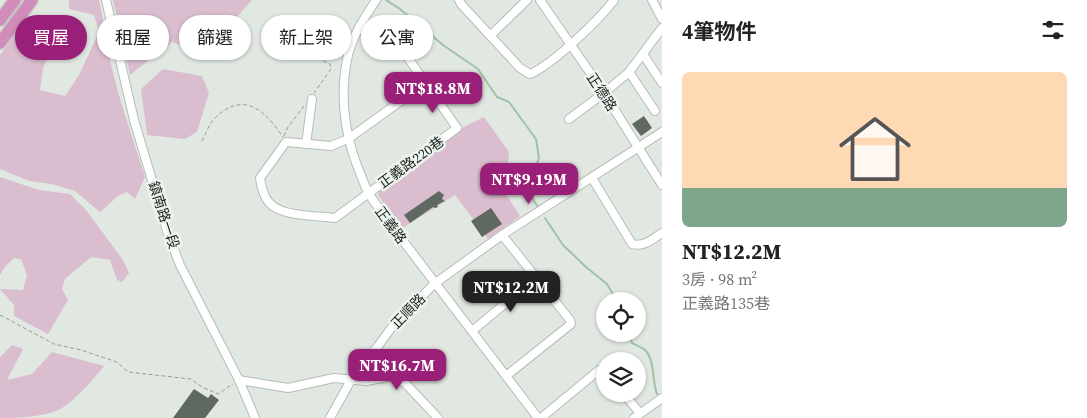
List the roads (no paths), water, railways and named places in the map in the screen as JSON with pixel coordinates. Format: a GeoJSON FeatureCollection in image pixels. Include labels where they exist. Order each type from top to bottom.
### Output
{"type":"FeatureCollection","features":[{"type":"Feature","properties":{"kind":"highway"},"geometry":{"type":"LineString","coordinates":[[0,20],[16,0]]}},
{"type":"Feature","properties":{"kind":"highway"},"geometry":{"type":"LineString","coordinates":[[0,43],[32,0]]}},
{"type":"Feature","properties":{"kind":"street","name":"鎮南路一段"},"geometry":{"type":"LineString","coordinates":[[106,0],[134,120],[168,234],[180,265],[239,380],[255,418]]}},
{"type":"Feature","properties":{"kind":"street","name":"正義路"},"geometry":{"type":"LineString","coordinates":[[376,0],[359,27],[348,55],[344,83],[344,118],[348,139],[368,193],[434,284],[539,418]]}},
{"type":"Feature","properties":{"kind":"street"},"geometry":{"type":"LineString","coordinates":[[459,0],[520,68],[530,74],[538,71],[570,44],[605,13],[614,0]]}},
{"type":"Feature","properties":{"kind":"street"},"geometry":{"type":"LineString","coordinates":[[491,35],[527,0]]}},
{"type":"Feature","properties":{"kind":"street","name":"正德路"},"geometry":{"type":"LineString","coordinates":[[540,0],[604,93],[662,185]]}},
{"type":"Feature","properties":{"kind":"street"},"geometry":{"type":"LineString","coordinates":[[652,0],[662,19]]}},
{"type":"Feature","properties":{"kind":"street","name":"正義路220巷"},"geometry":{"type":"LineString","coordinates":[[359,27],[399,45],[457,128],[368,193]]}},
{"type":"Feature","properties":{"kind":"street"},"geometry":{"type":"LineString","coordinates":[[568,119],[629,72],[662,28]]}},
{"type":"Feature","properties":{"kind":"street"},"geometry":{"type":"LineString","coordinates":[[643,54],[662,83]]}},
{"type":"Feature","properties":{"kind":"street"},"geometry":{"type":"LineString","coordinates":[[629,72],[655,112]]}},
{"type":"Feature","properties":{"kind":"street"},"geometry":{"type":"LineString","coordinates":[[368,193],[335,218],[282,211],[271,205],[261,188],[260,178],[284,140],[331,146],[348,139],[426,83]]}},
{"type":"Feature","properties":{"kind":"street"},"geometry":{"type":"LineString","coordinates":[[306,144],[311,98]]}},
{"type":"Feature","properties":{"kind":"street","name":"正順路"},"geometry":{"type":"LineString","coordinates":[[330,418],[351,380],[392,327],[434,284],[502,236],[662,132]]}},
{"type":"Feature","properties":{"kind":"street"},"geometry":{"type":"LineString","coordinates":[[592,178],[632,244],[640,246],[662,233]]}},
{"type":"Feature","properties":{"kind":"street"},"geometry":{"type":"LineString","coordinates":[[502,236],[570,320],[571,324],[506,376]]}},
{"type":"Feature","properties":{"kind":"street"},"geometry":{"type":"LineString","coordinates":[[472,331],[536,278]]}},
{"type":"Feature","properties":{"kind":"street"},"geometry":{"type":"LineString","coordinates":[[539,418],[596,373]]}},
{"type":"Feature","properties":{"kind":"street"},"geometry":{"type":"LineString","coordinates":[[239,380],[288,388],[334,378],[366,381],[393,376],[405,383],[438,418]]}},
{"type":"Feature","properties":{"kind":"street"},"geometry":{"type":"LineString","coordinates":[[629,402],[637,416],[662,398]]}},
{"type":"Feature","properties":{"kind":"waterway"},"geometry":{"type":"LineString","coordinates":[[386,0],[400,9],[443,45],[478,69],[497,97],[509,102],[536,139],[539,158],[531,178],[531,196],[539,209]]}},
{"type":"Feature","properties":{"kind":"waterway"},"geometry":{"type":"LineString","coordinates":[[545,218],[563,245],[607,284],[612,292]]}},
{"type":"Feature","properties":{"kind":"waterway"},"geometry":{"type":"LineString","coordinates":[[632,342],[645,350],[649,355],[657,394]]}}]}
